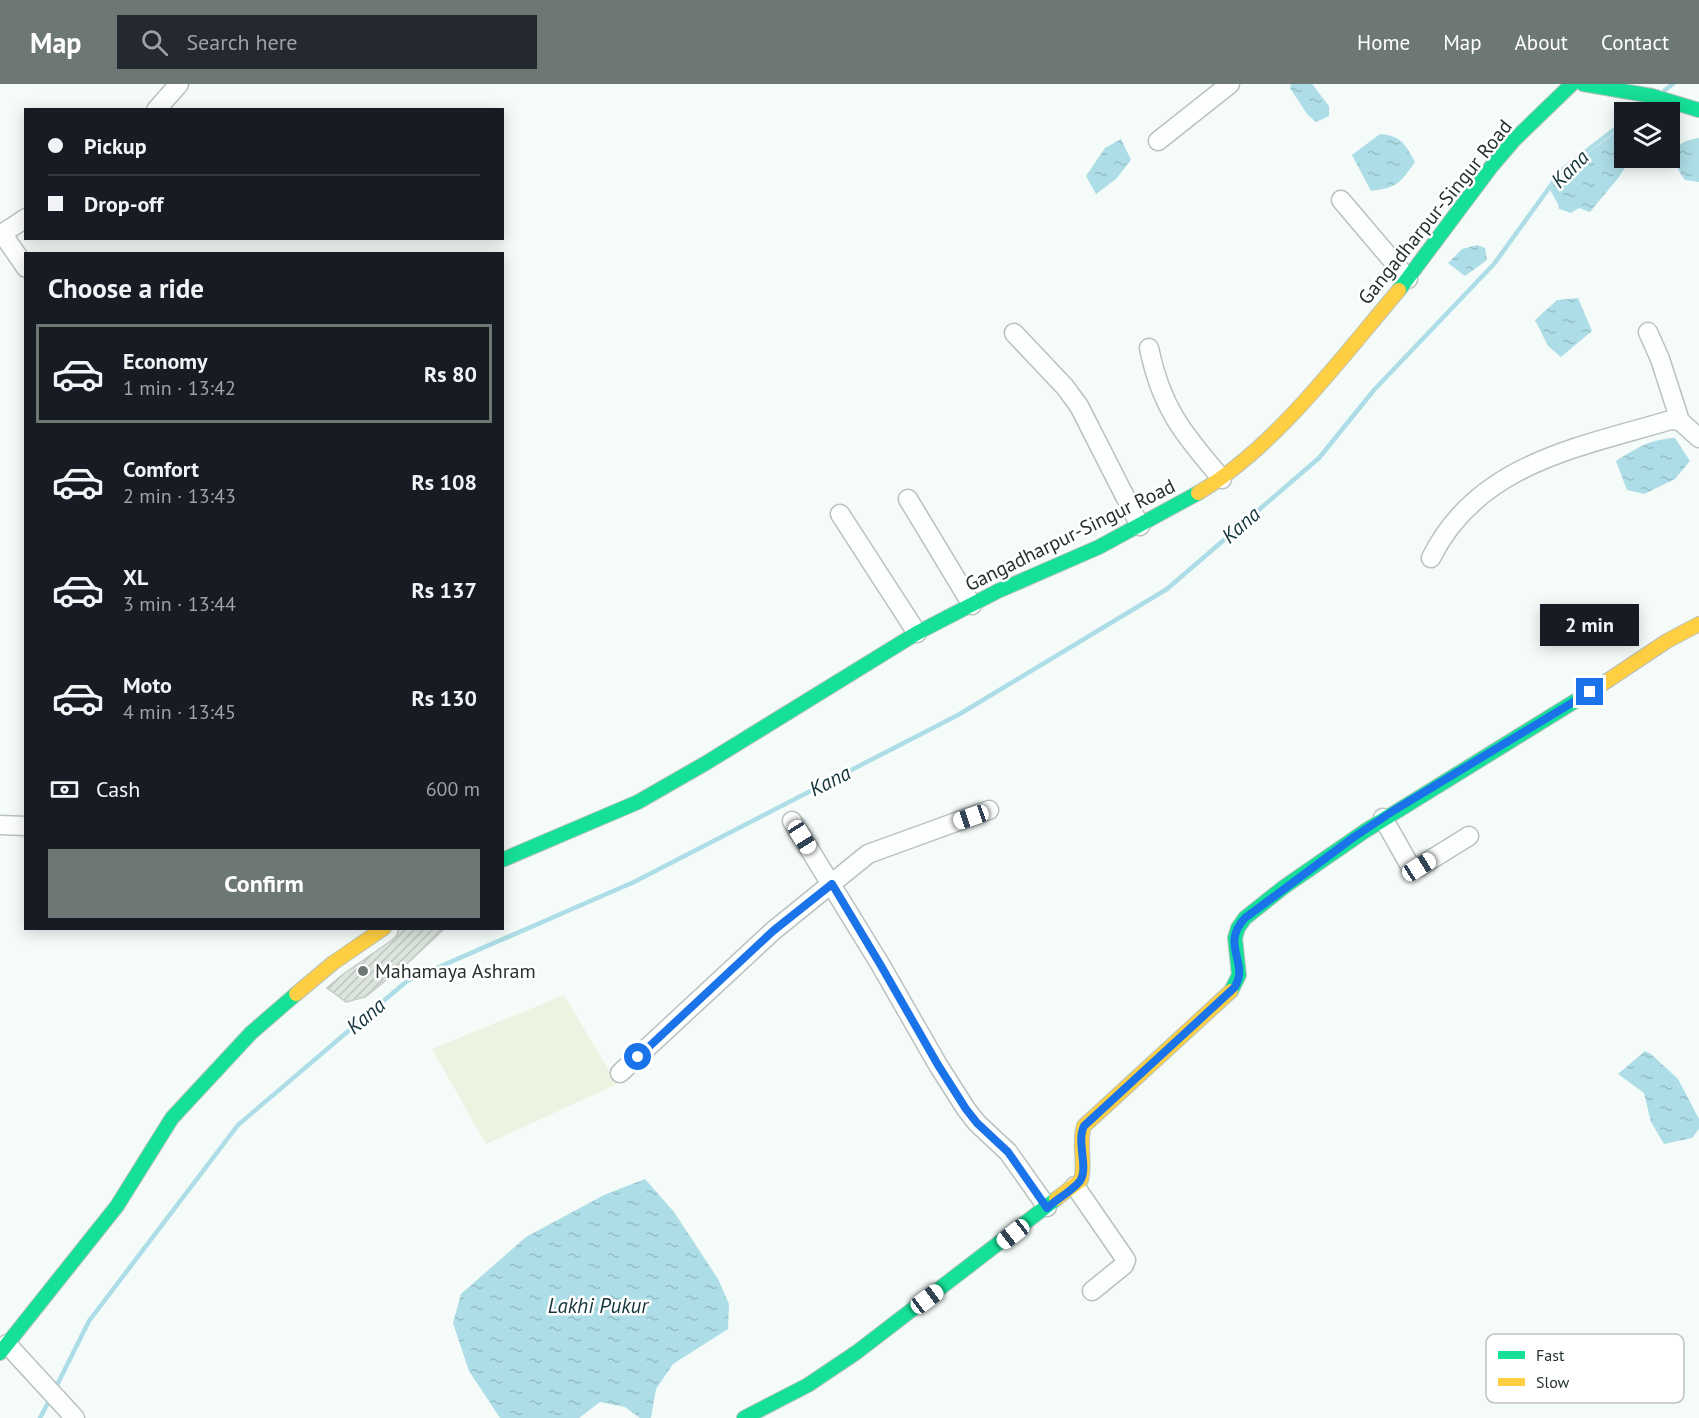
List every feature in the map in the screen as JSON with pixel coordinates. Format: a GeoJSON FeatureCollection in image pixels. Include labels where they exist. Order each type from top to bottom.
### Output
{"type":"FeatureCollection","features":[{"type":"Feature","properties":{"kind":"street"},"geometry":{"type":"LineString","coordinates":[[158,108],[179,84]]}},
{"type":"Feature","properties":{"kind":"street"},"geometry":{"type":"LineString","coordinates":[[1158,141],[1230,84]]}},
{"type":"Feature","properties":{"kind":"street","name":"Gangadharpur-Singur Road"},"geometry":{"type":"LineString","coordinates":[[504,859],[638,802],[706,763],[917,633],[972,605],[1099,547],[1222,479],[1252,453],[1307,398],[1408,279],[1491,167],[1514,140],[1572,84]]}},
{"type":"Feature","properties":{"kind":"street"},"geometry":{"type":"LineString","coordinates":[[1583,84],[1610,86],[1699,110]]}},
{"type":"Feature","properties":{"kind":"street"},"geometry":{"type":"LineString","coordinates":[[1341,200],[1408,279]]}},
{"type":"Feature","properties":{"kind":"street"},"geometry":{"type":"LineString","coordinates":[[24,219],[1,234],[24,265]]}},
{"type":"Feature","properties":{"kind":"street"},"geometry":{"type":"LineString","coordinates":[[1648,332],[1680,421],[1699,438]]}},
{"type":"Feature","properties":{"kind":"street"},"geometry":{"type":"LineString","coordinates":[[1014,333],[1065,387],[1079,406],[1140,526]]}},
{"type":"Feature","properties":{"kind":"street"},"geometry":{"type":"LineString","coordinates":[[1149,348],[1154,375],[1176,423],[1222,479]]}},
{"type":"Feature","properties":{"kind":"street"},"geometry":{"type":"LineString","coordinates":[[1431,558],[1450,526],[1468,506],[1500,480],[1546,458],[1587,444],[1671,420],[1680,421]]}},
{"type":"Feature","properties":{"kind":"street"},"geometry":{"type":"LineString","coordinates":[[908,499],[972,605]]}},
{"type":"Feature","properties":{"kind":"street"},"geometry":{"type":"LineString","coordinates":[[840,514],[917,633]]}},
{"type":"Feature","properties":{"kind":"street"},"geometry":{"type":"LineString","coordinates":[[744,1418],[808,1385],[856,1352],[1075,1186],[1083,1175],[1080,1138],[1084,1126],[1228,995],[1238,983],[1240,970],[1234,934],[1239,924],[1260,906],[1383,818],[1476,759],[1577,701],[1661,644],[1699,624]]}},
{"type":"Feature","properties":{"kind":"street"},"geometry":{"type":"LineString","coordinates":[[620,1073],[773,931],[858,861],[880,848],[989,810]]}},
{"type":"Feature","properties":{"kind":"street"},"geometry":{"type":"LineString","coordinates":[[1383,818],[1413,868],[1419,867],[1469,836]]}},
{"type":"Feature","properties":{"kind":"street"},"geometry":{"type":"LineString","coordinates":[[792,821],[966,1109],[977,1123],[1008,1152],[1047,1208]]}},
{"type":"Feature","properties":{"kind":"street"},"geometry":{"type":"LineString","coordinates":[[0,825],[24,826]]}},
{"type":"Feature","properties":{"kind":"street"},"geometry":{"type":"LineString","coordinates":[[75,1418],[4,1349],[117,1206],[172,1118],[251,1033],[333,963],[381,930]]}},
{"type":"Feature","properties":{"kind":"street"},"geometry":{"type":"LineString","coordinates":[[1075,1186],[1126,1260],[1124,1265],[1092,1291]]}},
{"type":"Feature","properties":{"kind":"green space"},"geometry":{"type":"Polygon","coordinates":[[[564,995],[617,1084],[486,1144],[432,1049],[564,995]]]}},
{"type":"Feature","properties":{"kind":"water"},"geometry":{"type":"Polygon","coordinates":[[[1291,84],[1312,84],[1329,106],[1329,116],[1316,122],[1307,114],[1290,88],[1291,84]]]}},
{"type":"Feature","properties":{"kind":"water"},"geometry":{"type":"Polygon","coordinates":[[[1380,134],[1402,142],[1415,162],[1393,186],[1371,191],[1352,155],[1380,134]]]}},
{"type":"Feature","properties":{"kind":"water"},"geometry":{"type":"Polygon","coordinates":[[[1614,134],[1614,168],[1625,168],[1590,212],[1579,208],[1571,213],[1559,209],[1550,190],[1563,172],[1614,134]]]}},
{"type":"Feature","properties":{"kind":"water"},"geometry":{"type":"Polygon","coordinates":[[[1699,138],[1699,182],[1685,180],[1678,168],[1680,168],[1680,145],[1699,138]]]}},
{"type":"Feature","properties":{"kind":"water"},"geometry":{"type":"Polygon","coordinates":[[[1121,139],[1131,160],[1116,179],[1096,194],[1086,176],[1105,148],[1121,139]]]}},
{"type":"Feature","properties":{"kind":"water"},"geometry":{"type":"Polygon","coordinates":[[[1477,245],[1485,248],[1487,260],[1465,276],[1448,263],[1462,249],[1477,245]]]}},
{"type":"Feature","properties":{"kind":"water"},"geometry":{"type":"Polygon","coordinates":[[[1578,298],[1592,331],[1561,357],[1548,346],[1535,320],[1557,300],[1578,298]]]}},
{"type":"Feature","properties":{"kind":"water"},"geometry":{"type":"Polygon","coordinates":[[[1675,438],[1690,461],[1675,479],[1644,494],[1627,490],[1616,461],[1651,442],[1675,438]]]}},
{"type":"Feature","properties":{"kind":"water"},"geometry":{"type":"Polygon","coordinates":[[[1645,1051],[1678,1079],[1699,1119],[1699,1129],[1692,1138],[1664,1144],[1651,1122],[1644,1093],[1618,1074],[1645,1051]]]}},
{"type":"Feature","properties":{"kind":"water","name":"Lakhi Pukur"},"geometry":{"type":"Polygon","coordinates":[[[645,1179],[674,1212],[718,1279],[729,1304],[728,1329],[673,1364],[656,1389],[651,1418],[640,1418],[625,1407],[600,1402],[579,1418],[500,1418],[469,1371],[453,1323],[461,1294],[526,1237],[604,1195],[645,1179]]]}},
{"type":"Feature","properties":{"kind":"building","name":"Mahamaya Ashram"},"geometry":{"type":"Polygon","coordinates":[[[398,930],[443,930],[410,961],[365,997],[346,1002],[327,988],[342,975],[397,935],[398,930]]]}},
{"type":"Feature","properties":{"kind":"waterway","name":"Kana"},"geometry":{"type":"LineString","coordinates":[[1665,90],[1673,84]]}},
{"type":"Feature","properties":{"kind":"waterway","name":"Kana"},"geometry":{"type":"LineString","coordinates":[[55,1389],[89,1321],[238,1125],[407,981],[634,882],[958,715],[1167,589],[1319,458],[1374,390],[1494,264],[1562,170],[1614,130]]}},
{"type":"Feature","properties":{"kind":"waterway","name":"Kana"},"geometry":{"type":"LineString","coordinates":[[40,1418],[50,1399]]}},
{"type":"Feature","properties":{"kind":"traffic: fast"},"geometry":{"type":"LineString","coordinates":[[1399,290],[1491,167],[1514,140],[1572,84]]}},
{"type":"Feature","properties":{"kind":"traffic: fast"},"geometry":{"type":"LineString","coordinates":[[1583,84],[1652,96],[1699,110]]}},
{"type":"Feature","properties":{"kind":"traffic: fast"},"geometry":{"type":"LineString","coordinates":[[504,859],[638,802],[706,763],[917,633],[998,591],[1099,547],[1198,493]]}},
{"type":"Feature","properties":{"kind":"traffic: fast"},"geometry":{"type":"LineString","coordinates":[[1231,991],[1239,975],[1235,938],[1245,918],[1284,887],[1365,831],[1598,687]]}},
{"type":"Feature","properties":{"kind":"traffic: fast"},"geometry":{"type":"LineString","coordinates":[[0,1353],[117,1206],[172,1118],[251,1033],[296,994]]}},
{"type":"Feature","properties":{"kind":"traffic: fast"},"geometry":{"type":"LineString","coordinates":[[744,1418],[808,1385],[857,1352],[1056,1199]]}},
{"type":"Feature","properties":{"kind":"traffic: slow"},"geometry":{"type":"LineString","coordinates":[[1198,493],[1254,452],[1280,427],[1306,400],[1399,290]]}},
{"type":"Feature","properties":{"kind":"traffic: slow"},"geometry":{"type":"LineString","coordinates":[[1598,687],[1667,641],[1699,624]]}},
{"type":"Feature","properties":{"kind":"traffic: slow"},"geometry":{"type":"LineString","coordinates":[[296,994],[333,963],[381,930]]}},
{"type":"Feature","properties":{"kind":"traffic: slow"},"geometry":{"type":"LineString","coordinates":[[1056,1199],[1081,1180],[1084,1126],[1231,991]]}},
{"type":"Feature","properties":{"kind":"place","name":"Mahamaya Ashram"},"geometry":{"type":"Point","coordinates":[363,971]}},
{"type":"Feature","properties":{"kind":"route"},"geometry":{"type":"LineString","coordinates":[[638,1057],[773,931],[832,884],[966,1109],[985,1132],[1008,1152],[1047,1208],[1081,1180],[1083,1168],[1080,1138],[1084,1126],[1238,983],[1240,970],[1234,934],[1245,918],[1393,811],[1590,692]]}}]}
